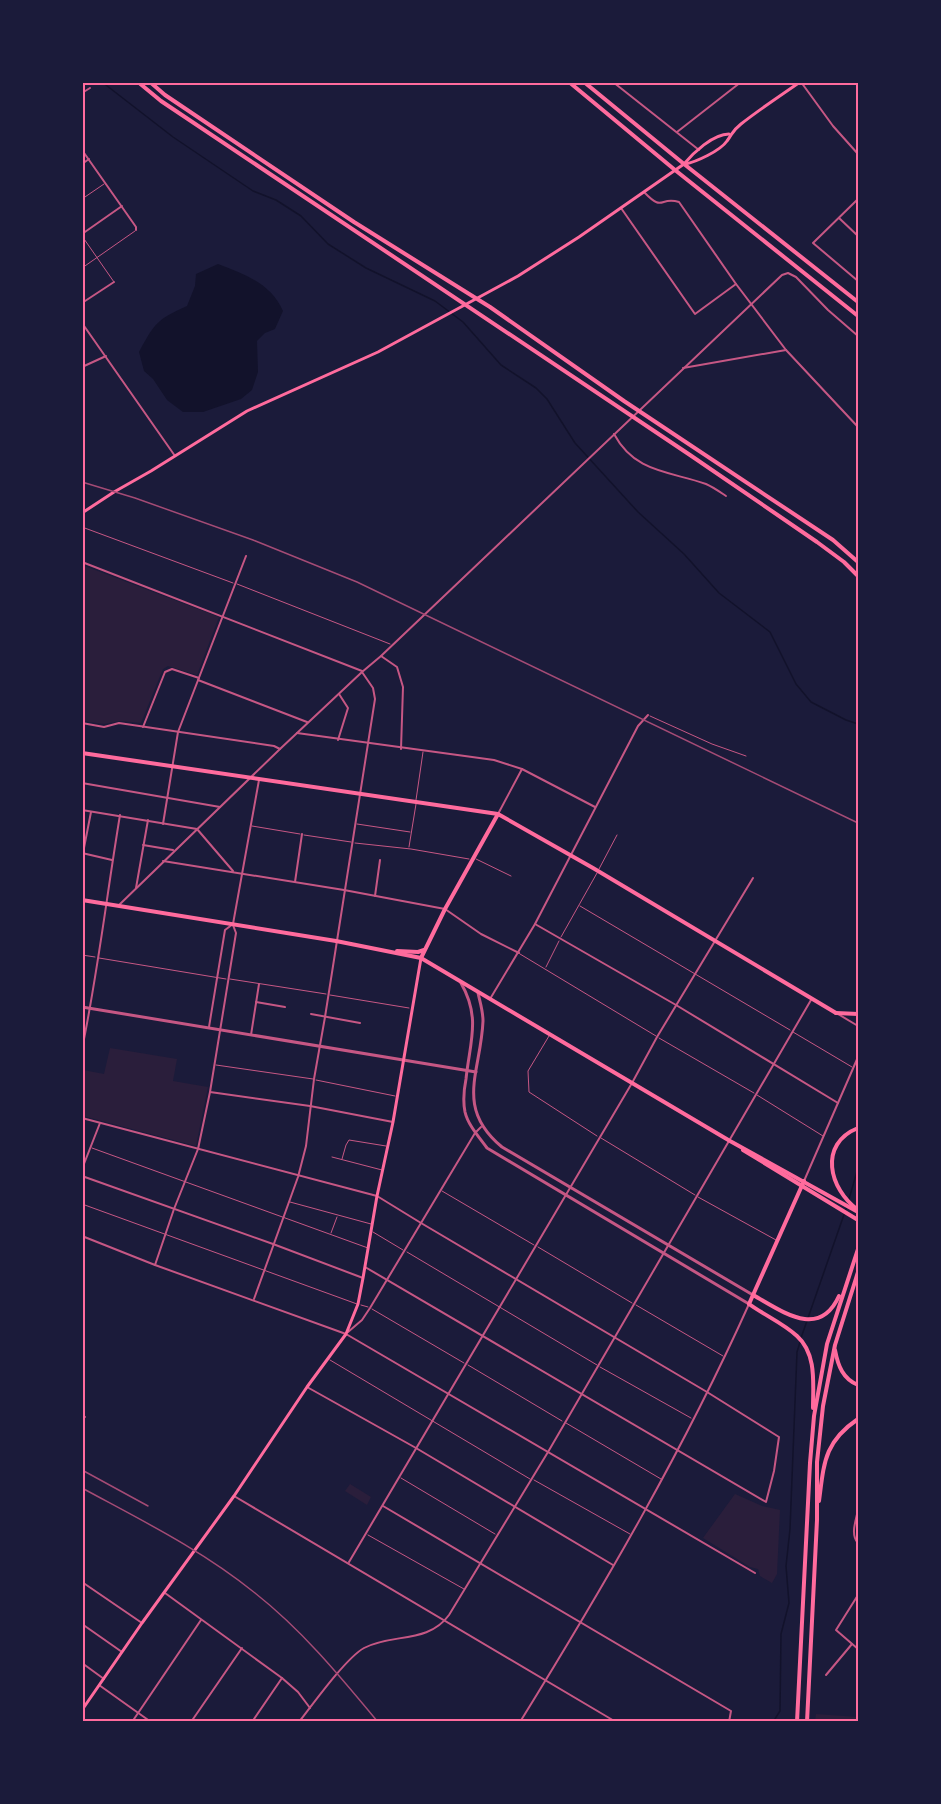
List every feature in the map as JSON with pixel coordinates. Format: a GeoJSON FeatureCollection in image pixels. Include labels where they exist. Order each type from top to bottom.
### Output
{"type":"FeatureCollection","features":[{"type":"Feature","properties":{"kind":"main road"},"geometry":{"type":"LineString","coordinates":[[138,82],[161,101],[690,454],[817,542],[844,562],[858,576]]}},
{"type":"Feature","properties":{"kind":"main road"},"geometry":{"type":"LineString","coordinates":[[150,82],[165,95],[354,222],[490,307],[624,401],[833,540],[858,561]]}},
{"type":"Feature","properties":{"kind":"main road"},"geometry":{"type":"LineString","coordinates":[[569,82],[858,316]]}},
{"type":"Feature","properties":{"kind":"main road"},"geometry":{"type":"LineString","coordinates":[[584,82],[858,302]]}},
{"type":"Feature","properties":{"kind":"main road"},"geometry":{"type":"LineString","coordinates":[[82,513],[247,411],[378,352],[488,294],[553,255],[684,164],[721,134],[729,134],[800,82]]}},
{"type":"Feature","properties":{"kind":"main road"},"geometry":{"type":"LineString","coordinates":[[684,164],[699,161],[727,141],[729,134]]}},
{"type":"Feature","properties":{"kind":"main road"},"geometry":{"type":"LineString","coordinates":[[82,753],[498,814],[570,854],[836,1013],[858,1014]]}},
{"type":"Feature","properties":{"kind":"main road"},"geometry":{"type":"LineString","coordinates":[[82,1710],[346,1334],[358,1304],[369,1249],[421,958],[445,909],[498,814]]}},
{"type":"Feature","properties":{"kind":"main road"},"geometry":{"type":"LineString","coordinates":[[82,900],[336,941],[421,958],[730,1141],[857,1210]]}},
{"type":"Feature","properties":{"kind":"main road"},"geometry":{"type":"LineString","coordinates":[[384,950],[418,952],[424,950]]}},
{"type":"Feature","properties":{"kind":"main road"},"geometry":{"type":"LineString","coordinates":[[844,1201],[831,1169],[839,1142],[849,1132],[858,1128]]}},
{"type":"Feature","properties":{"kind":"main road"},"geometry":{"type":"LineString","coordinates":[[730,1141],[756,1160],[856,1219]]}},
{"type":"Feature","properties":{"kind":"main road"},"geometry":{"type":"LineString","coordinates":[[797,1722],[813,1427],[813,1366],[808,1352],[796,1334],[749,1304],[804,1181]]}},
{"type":"Feature","properties":{"kind":"main road"},"geometry":{"type":"LineString","coordinates":[[813,1427],[826,1344],[858,1248]]}},
{"type":"Feature","properties":{"kind":"main road"},"geometry":{"type":"LineString","coordinates":[[807,1722],[817,1520],[817,1462],[835,1347],[858,1272]]}},
{"type":"Feature","properties":{"kind":"main road"},"geometry":{"type":"LineString","coordinates":[[753,1295],[802,1320],[820,1317],[834,1306],[848,1276]]}},
{"type":"Feature","properties":{"kind":"main road"},"geometry":{"type":"LineString","coordinates":[[835,1347],[845,1376],[858,1385]]}},
{"type":"Feature","properties":{"kind":"main road"},"geometry":{"type":"LineString","coordinates":[[817,1520],[827,1452],[837,1436],[858,1419]]}},
{"type":"Feature","properties":{"kind":"street"},"geometry":{"type":"LineString","coordinates":[[613,82],[699,150]]}},
{"type":"Feature","properties":{"kind":"street"},"geometry":{"type":"LineString","coordinates":[[677,132],[741,82]]}},
{"type":"Feature","properties":{"kind":"street"},"geometry":{"type":"LineString","coordinates":[[800,82],[833,126],[858,154]]}},
{"type":"Feature","properties":{"kind":"street"},"geometry":{"type":"LineString","coordinates":[[82,93],[90,88]]}},
{"type":"Feature","properties":{"kind":"street"},"geometry":{"type":"LineString","coordinates":[[82,150],[122,206],[136,230]]}},
{"type":"Feature","properties":{"kind":"street"},"geometry":{"type":"LineString","coordinates":[[82,164],[89,159]]}},
{"type":"Feature","properties":{"kind":"street"},"geometry":{"type":"LineString","coordinates":[[644,192],[656,204],[673,200],[679,202],[736,284],[786,350],[858,427]]}},
{"type":"Feature","properties":{"kind":"street"},"geometry":{"type":"LineString","coordinates":[[858,199],[813,243],[858,281]]}},
{"type":"Feature","properties":{"kind":"street"},"geometry":{"type":"LineString","coordinates":[[82,235],[122,206]]}},
{"type":"Feature","properties":{"kind":"street"},"geometry":{"type":"LineString","coordinates":[[621,208],[695,314],[736,284]]}},
{"type":"Feature","properties":{"kind":"street"},"geometry":{"type":"LineString","coordinates":[[839,218],[858,236]]}},
{"type":"Feature","properties":{"kind":"street"},"geometry":{"type":"LineString","coordinates":[[117,906],[250,777],[381,656],[782,275],[788,273],[796,278],[858,336]]}},
{"type":"Feature","properties":{"kind":"street"},"geometry":{"type":"LineString","coordinates":[[82,303],[114,282]]}},
{"type":"Feature","properties":{"kind":"street"},"geometry":{"type":"LineString","coordinates":[[82,323],[176,456]]}},
{"type":"Feature","properties":{"kind":"street"},"geometry":{"type":"LineString","coordinates":[[683,369],[786,350]]}},
{"type":"Feature","properties":{"kind":"street"},"geometry":{"type":"LineString","coordinates":[[82,367],[106,356]]}},
{"type":"Feature","properties":{"kind":"street"},"geometry":{"type":"LineString","coordinates":[[614,434],[624,449],[641,464],[655,471],[708,485],[726,496]]}},
{"type":"Feature","properties":{"kind":"street"},"geometry":{"type":"LineString","coordinates":[[163,824],[178,732],[246,556]]}},
{"type":"Feature","properties":{"kind":"street"},"geometry":{"type":"LineString","coordinates":[[82,562],[362,672],[373,688],[375,699],[314,1079],[306,1145],[298,1177],[254,1299]]}},
{"type":"Feature","properties":{"kind":"street"},"geometry":{"type":"LineString","coordinates":[[381,656],[397,667],[403,687],[401,748]]}},
{"type":"Feature","properties":{"kind":"street"},"geometry":{"type":"LineString","coordinates":[[143,727],[165,672],[172,669],[309,722]]}},
{"type":"Feature","properties":{"kind":"street"},"geometry":{"type":"LineString","coordinates":[[338,740],[348,708],[339,694]]}},
{"type":"Feature","properties":{"kind":"street"},"geometry":{"type":"LineString","coordinates":[[490,999],[535,924],[638,726],[648,715]]}},
{"type":"Feature","properties":{"kind":"street"},"geometry":{"type":"LineString","coordinates":[[82,723],[104,727],[119,723],[273,746],[280,749]]}},
{"type":"Feature","properties":{"kind":"street"},"geometry":{"type":"LineString","coordinates":[[297,733],[494,760],[522,769],[595,807]]}},
{"type":"Feature","properties":{"kind":"street"},"geometry":{"type":"LineString","coordinates":[[498,814],[522,769]]}},
{"type":"Feature","properties":{"kind":"street"},"geometry":{"type":"LineString","coordinates":[[155,1264],[198,1149],[210,1092],[236,933],[233,924],[260,779]]}},
{"type":"Feature","properties":{"kind":"street"},"geometry":{"type":"LineString","coordinates":[[82,783],[220,807]]}},
{"type":"Feature","properties":{"kind":"street"},"geometry":{"type":"LineString","coordinates":[[82,810],[197,830],[235,872]]}},
{"type":"Feature","properties":{"kind":"street"},"geometry":{"type":"LineString","coordinates":[[91,811],[83,853],[112,860]]}},
{"type":"Feature","properties":{"kind":"street"},"geometry":{"type":"LineString","coordinates":[[82,1049],[91,1008],[120,815]]}},
{"type":"Feature","properties":{"kind":"street"},"geometry":{"type":"LineString","coordinates":[[136,888],[148,820]]}},
{"type":"Feature","properties":{"kind":"street"},"geometry":{"type":"LineString","coordinates":[[295,882],[302,834]]}},
{"type":"Feature","properties":{"kind":"street"},"geometry":{"type":"LineString","coordinates":[[143,845],[174,851]]}},
{"type":"Feature","properties":{"kind":"street"},"geometry":{"type":"LineString","coordinates":[[375,896],[380,860]]}},
{"type":"Feature","properties":{"kind":"street"},"geometry":{"type":"LineString","coordinates":[[163,861],[445,909],[481,934],[519,953]]}},
{"type":"Feature","properties":{"kind":"street"},"geometry":{"type":"LineString","coordinates":[[349,1562],[753,878]]}},
{"type":"Feature","properties":{"kind":"street"},"geometry":{"type":"LineString","coordinates":[[209,1027],[225,930],[233,924]]}},
{"type":"Feature","properties":{"kind":"street"},"geometry":{"type":"LineString","coordinates":[[535,924],[676,1005],[838,1103]]}},
{"type":"Feature","properties":{"kind":"street"},"geometry":{"type":"LineString","coordinates":[[460,981],[468,996],[474,1020],[464,1089],[465,1112],[475,1133],[487,1148],[749,1304],[679,1451],[547,1680],[520,1722]]}},
{"type":"Feature","properties":{"kind":"street"},"geometry":{"type":"LineString","coordinates":[[251,1035],[259,984]]}},
{"type":"Feature","properties":{"kind":"street"},"geometry":{"type":"LineString","coordinates":[[478,993],[483,1021],[472,1095],[482,1126],[489,1136],[502,1148],[753,1295]]}},
{"type":"Feature","properties":{"kind":"street"},"geometry":{"type":"LineString","coordinates":[[299,1722],[353,1655],[376,1643],[420,1635],[446,1620],[548,1452],[812,999]]}},
{"type":"Feature","properties":{"kind":"street"},"geometry":{"type":"LineString","coordinates":[[256,1002],[285,1007]]}},
{"type":"Feature","properties":{"kind":"street"},"geometry":{"type":"LineString","coordinates":[[82,1006],[476,1072]]}},
{"type":"Feature","properties":{"kind":"street"},"geometry":{"type":"LineString","coordinates":[[836,1013],[858,1026]]}},
{"type":"Feature","properties":{"kind":"street"},"geometry":{"type":"LineString","coordinates":[[311,1014],[360,1023]]}},
{"type":"Feature","properties":{"kind":"street"},"geometry":{"type":"LineString","coordinates":[[804,1181],[858,1057]]}},
{"type":"Feature","properties":{"kind":"street"},"geometry":{"type":"LineString","coordinates":[[210,1092],[310,1106],[393,1122]]}},
{"type":"Feature","properties":{"kind":"street"},"geometry":{"type":"LineString","coordinates":[[82,1118],[298,1177],[377,1196],[779,1437],[766,1502],[365,1268]]}},
{"type":"Feature","properties":{"kind":"street"},"geometry":{"type":"LineString","coordinates":[[82,1169],[100,1123]]}},
{"type":"Feature","properties":{"kind":"street"},"geometry":{"type":"LineString","coordinates":[[346,1334],[362,1320],[370,1308],[475,1133],[482,1126]]}},
{"type":"Feature","properties":{"kind":"street"},"geometry":{"type":"LineString","coordinates":[[82,1176],[363,1278]]}},
{"type":"Feature","properties":{"kind":"street"},"geometry":{"type":"LineString","coordinates":[[82,1236],[346,1334],[755,1573]]}},
{"type":"Feature","properties":{"kind":"street"},"geometry":{"type":"LineString","coordinates":[[307,1387],[416,1448],[613,1565]]}},
{"type":"Feature","properties":{"kind":"street"},"geometry":{"type":"LineString","coordinates":[[234,1496],[616,1722]]}},
{"type":"Feature","properties":{"kind":"street"},"geometry":{"type":"LineString","coordinates":[[382,1506],[731,1712],[729,1722]]}},
{"type":"Feature","properties":{"kind":"street"},"geometry":{"type":"LineString","coordinates":[[858,1510],[854,1534],[858,1543]]}},
{"type":"Feature","properties":{"kind":"street"},"geometry":{"type":"LineString","coordinates":[[82,1582],[142,1623]]}},
{"type":"Feature","properties":{"kind":"street"},"geometry":{"type":"LineString","coordinates":[[164,1592],[282,1678],[298,1692],[310,1708]]}},
{"type":"Feature","properties":{"kind":"street"},"geometry":{"type":"LineString","coordinates":[[858,1595],[836,1630],[858,1648]]}},
{"type":"Feature","properties":{"kind":"street"},"geometry":{"type":"LineString","coordinates":[[132,1722],[202,1619]]}},
{"type":"Feature","properties":{"kind":"street"},"geometry":{"type":"LineString","coordinates":[[82,1624],[122,1652]]}},
{"type":"Feature","properties":{"kind":"street"},"geometry":{"type":"LineString","coordinates":[[826,1675],[852,1644]]}},
{"type":"Feature","properties":{"kind":"street"},"geometry":{"type":"LineString","coordinates":[[191,1722],[242,1647]]}},
{"type":"Feature","properties":{"kind":"street"},"geometry":{"type":"LineString","coordinates":[[82,1663],[104,1679]]}},
{"type":"Feature","properties":{"kind":"street"},"geometry":{"type":"LineString","coordinates":[[252,1722],[282,1678]]}},
{"type":"Feature","properties":{"kind":"street"},"geometry":{"type":"LineString","coordinates":[[99,1685],[152,1722]]}},
{"type":"Feature","properties":{"kind":"street"},"geometry":{"type":"LineString","coordinates":[[82,1701],[87,1704]]}},
{"type":"Feature","properties":{"kind":"lane"},"geometry":{"type":"LineString","coordinates":[[82,199],[106,183]]}},
{"type":"Feature","properties":{"kind":"lane"},"geometry":{"type":"LineString","coordinates":[[82,268],[136,230]]}},
{"type":"Feature","properties":{"kind":"lane"},"geometry":{"type":"LineString","coordinates":[[82,235],[114,282]]}},
{"type":"Feature","properties":{"kind":"lane"},"geometry":{"type":"LineString","coordinates":[[82,526],[392,644]]}},
{"type":"Feature","properties":{"kind":"lane"},"geometry":{"type":"LineString","coordinates":[[648,715],[712,744],[746,756]]}},
{"type":"Feature","properties":{"kind":"lane"},"geometry":{"type":"LineString","coordinates":[[409,849],[423,752]]}},
{"type":"Feature","properties":{"kind":"lane"},"geometry":{"type":"LineString","coordinates":[[356,824],[411,832]]}},
{"type":"Feature","properties":{"kind":"lane"},"geometry":{"type":"LineString","coordinates":[[252,826],[353,843],[473,859],[511,876]]}},
{"type":"Feature","properties":{"kind":"lane"},"geometry":{"type":"LineString","coordinates":[[546,969],[617,835]]}},
{"type":"Feature","properties":{"kind":"lane"},"geometry":{"type":"LineString","coordinates":[[580,906],[853,1067]]}},
{"type":"Feature","properties":{"kind":"lane"},"geometry":{"type":"LineString","coordinates":[[519,953],[824,1137]]}},
{"type":"Feature","properties":{"kind":"lane"},"geometry":{"type":"LineString","coordinates":[[82,955],[411,1008]]}},
{"type":"Feature","properties":{"kind":"lane"},"geometry":{"type":"LineString","coordinates":[[549,1034],[528,1071],[529,1092],[697,1196],[777,1240]]}},
{"type":"Feature","properties":{"kind":"lane"},"geometry":{"type":"LineString","coordinates":[[214,1065],[314,1079],[397,1097]]}},
{"type":"Feature","properties":{"kind":"lane"},"geometry":{"type":"LineString","coordinates":[[342,1159],[349,1140],[388,1146]]}},
{"type":"Feature","properties":{"kind":"lane"},"geometry":{"type":"LineString","coordinates":[[90,1147],[369,1249]]}},
{"type":"Feature","properties":{"kind":"lane"},"geometry":{"type":"LineString","coordinates":[[332,1156],[383,1170]]}},
{"type":"Feature","properties":{"kind":"lane"},"geometry":{"type":"LineString","coordinates":[[441,1190],[725,1358]]}},
{"type":"Feature","properties":{"kind":"lane"},"geometry":{"type":"LineString","coordinates":[[288,1202],[373,1224]]}},
{"type":"Feature","properties":{"kind":"lane"},"geometry":{"type":"LineString","coordinates":[[82,1204],[370,1308],[663,1480]]}},
{"type":"Feature","properties":{"kind":"lane"},"geometry":{"type":"LineString","coordinates":[[331,1235],[337,1215]]}},
{"type":"Feature","properties":{"kind":"lane"},"geometry":{"type":"LineString","coordinates":[[372,1231],[694,1420]]}},
{"type":"Feature","properties":{"kind":"lane"},"geometry":{"type":"LineString","coordinates":[[328,1359],[531,1479],[631,1535]]}},
{"type":"Feature","properties":{"kind":"lane"},"geometry":{"type":"LineString","coordinates":[[399,1478],[497,1535]]}},
{"type":"Feature","properties":{"kind":"lane"},"geometry":{"type":"LineString","coordinates":[[366,1534],[465,1590]]}},
{"type":"Feature","properties":{"kind":"shaded area"},"geometry":{"type":"Polygon","coordinates":[[[218,264],[264,286],[278,301],[283,311],[275,329],[265,333],[257,341],[258,372],[252,390],[241,399],[203,412],[183,412],[167,400],[153,379],[144,371],[139,352],[157,323],[187,306],[195,286],[196,274],[218,264]]]}},
{"type":"Feature","properties":{"kind":"shaded area"},"geometry":{"type":"Polygon","coordinates":[[[82,565],[219,617],[197,675],[168,666],[163,669],[141,723],[120,721],[104,724],[83,721],[82,565]]]}},
{"type":"Feature","properties":{"kind":"shaded area"},"geometry":{"type":"Polygon","coordinates":[[[110,1048],[177,1059],[173,1081],[208,1087],[196,1146],[83,1116],[83,1070],[104,1074],[110,1048]]]}},
{"type":"Feature","properties":{"kind":"shaded area"},"geometry":{"type":"Polygon","coordinates":[[[350,1484],[371,1497],[367,1505],[345,1491],[350,1484]]]}},
{"type":"Feature","properties":{"kind":"shaded area"},"geometry":{"type":"Polygon","coordinates":[[[735,1494],[762,1506],[780,1510],[777,1574],[772,1583],[760,1576],[758,1569],[750,1567],[703,1538],[735,1494]]]}},
{"type":"Feature","properties":{"kind":"shaded area"},"geometry":{"type":"Polygon","coordinates":[[[816,1714],[858,1717],[858,1721],[815,1721],[816,1714]]]}},
{"type":"Feature","properties":{"kind":"waterway"},"geometry":{"type":"LineString","coordinates":[[102,82],[173,137],[253,191],[276,200],[301,216],[328,244],[366,268],[435,301],[463,322],[501,365],[536,388],[547,399],[575,443],[638,512],[684,554],[719,593],[770,632],[796,684],[811,702],[858,724]]}},
{"type":"Feature","properties":{"kind":"waterway"},"geometry":{"type":"LineString","coordinates":[[849,1199],[858,1168]]}},
{"type":"Feature","properties":{"kind":"waterway"},"geometry":{"type":"LineString","coordinates":[[801,1338],[847,1206]]}},
{"type":"Feature","properties":{"kind":"waterway"},"geometry":{"type":"LineString","coordinates":[[773,1722],[780,1711],[781,1634],[789,1603],[786,1566],[790,1529],[797,1352],[800,1342]]}},
{"type":"Feature","properties":{"kind":"railway"},"geometry":{"type":"LineString","coordinates":[[82,482],[135,498],[253,540],[357,582],[858,823]]}},
{"type":"Feature","properties":{"kind":"railway"},"geometry":{"type":"LineString","coordinates":[[82,1470],[148,1506]]}},
{"type":"Feature","properties":{"kind":"railway"},"geometry":{"type":"LineString","coordinates":[[82,1488],[193,1549],[235,1577],[272,1607],[304,1638],[378,1722]]}}]}
